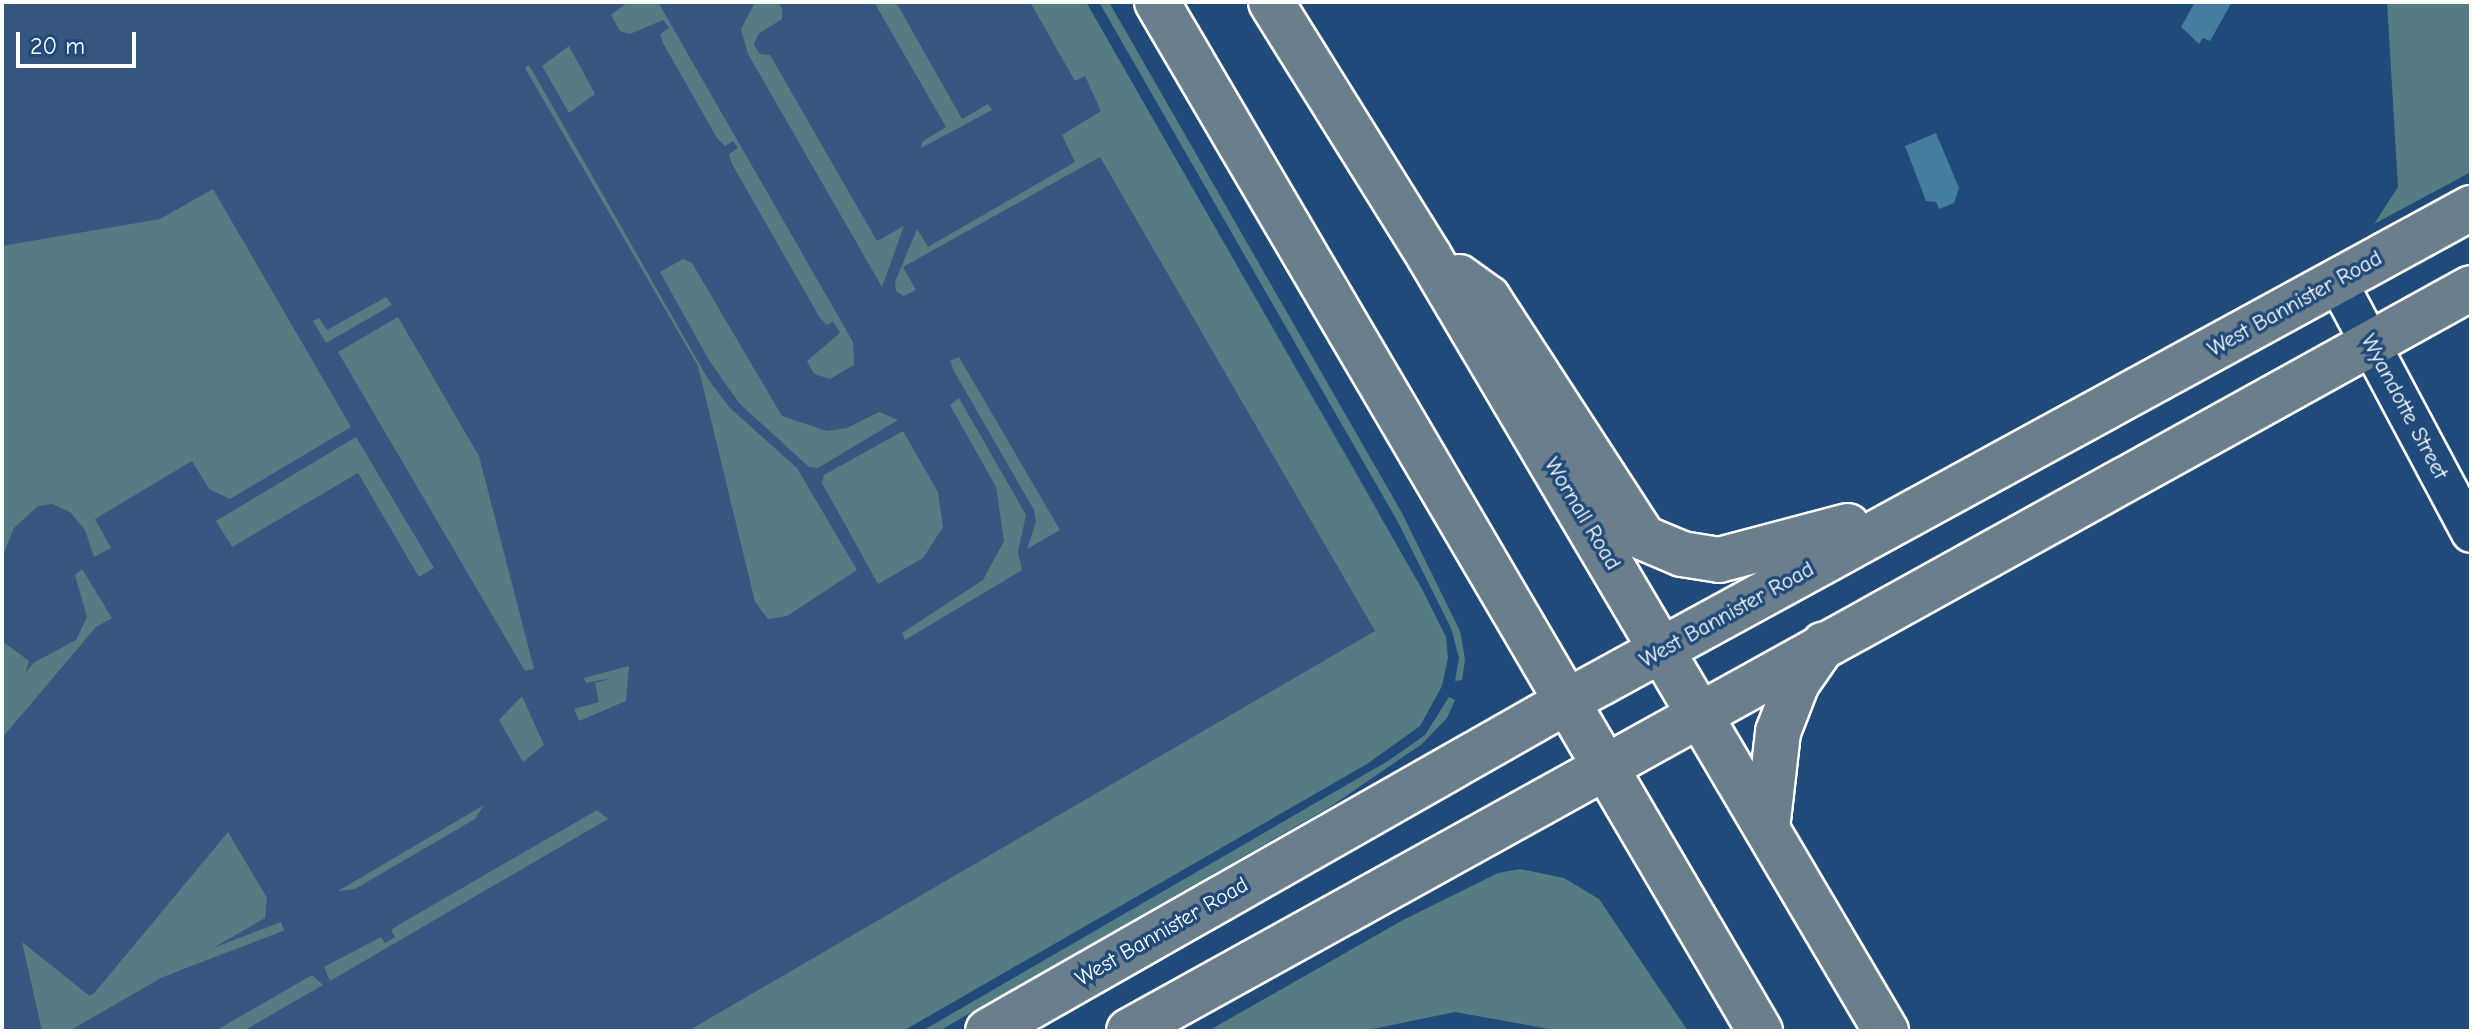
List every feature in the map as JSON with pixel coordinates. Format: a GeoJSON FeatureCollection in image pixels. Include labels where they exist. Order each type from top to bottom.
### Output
{"type":"FeatureCollection","features":[{"type":"Feature","properties":{"kind":"main road"},"geometry":{"type":"LineString","coordinates":[[1157,2],[1760,1031]]}},
{"type":"Feature","properties":{"kind":"main road","name":"Wornall Road"},"geometry":{"type":"LineString","coordinates":[[1271,2],[1429,256],[1886,1031]]}},
{"type":"Feature","properties":{"kind":"main road","name":"West Bannister Road"},"geometry":{"type":"LineString","coordinates":[[988,1031],[1566,702],[2471,208]]}},
{"type":"Feature","properties":{"kind":"main road"},"geometry":{"type":"LineString","coordinates":[[1429,256],[1488,298],[1644,538],[1682,554],[1719,560],[1771,550],[1945,493]]}},
{"type":"Feature","properties":{"kind":"main road"},"geometry":{"type":"LineString","coordinates":[[1129,1031],[1698,711],[2471,288]]}},
{"type":"Feature","properties":{"kind":"main road"},"geometry":{"type":"LineString","coordinates":[[1767,829],[1778,732],[1797,683],[1826,641]]}},
{"type":"Feature","properties":{"kind":"street","name":"Wyandotte Street"},"geometry":{"type":"LineString","coordinates":[[2337,281],[2471,533]]}},
{"type":"Feature","properties":{"kind":"shaded area"},"geometry":{"type":"Polygon","coordinates":[[[2,2],[1086,2],[1372,499],[1430,619],[884,1031],[2,1031],[2,2]]]}},
{"type":"Feature","properties":{"kind":"shaded area"},"geometry":{"type":"Polygon","coordinates":[[[2195,2],[2232,2],[2210,41],[2203,38],[2199,44],[2181,27],[2195,2]]]}},
{"type":"Feature","properties":{"kind":"shaded area"},"geometry":{"type":"Polygon","coordinates":[[[1936,133],[1959,188],[1954,203],[1939,209],[1936,202],[1926,201],[1905,146],[1936,133]]]}},
{"type":"Feature","properties":{"kind":"green space"},"geometry":{"type":"Polygon","coordinates":[[[628,2],[658,2],[853,342],[854,365],[830,379],[814,374],[807,361],[840,333],[833,321],[827,325],[820,318],[732,164],[729,154],[738,148],[733,141],[725,146],[717,138],[663,43],[660,34],[669,28],[663,20],[630,34],[620,31],[611,15],[628,2]]]}},
{"type":"Feature","properties":{"kind":"green space"},"geometry":{"type":"Polygon","coordinates":[[[755,2],[778,2],[782,9],[782,19],[758,34],[754,45],[760,54],[770,55],[877,241],[904,226],[882,287],[748,54],[741,29],[755,2]]]}},
{"type":"Feature","properties":{"kind":"green space"},"geometry":{"type":"Polygon","coordinates":[[[874,2],[896,2],[962,119],[988,104],[992,110],[921,148],[922,142],[946,127],[874,2]]]}},
{"type":"Feature","properties":{"kind":"green space"},"geometry":{"type":"Polygon","coordinates":[[[1030,2],[1086,2],[1422,589],[1446,637],[1448,658],[1442,686],[1420,726],[1367,764],[903,1031],[688,1031],[1375,631],[1100,157],[903,267],[916,290],[904,296],[896,291],[895,282],[917,229],[928,247],[1075,162],[1062,135],[1101,111],[1085,76],[1075,81],[1030,2]]]}},
{"type":"Feature","properties":{"kind":"green space"},"geometry":{"type":"Polygon","coordinates":[[[1099,2],[1109,2],[1402,513],[1460,631],[1465,659],[1462,680],[1455,681],[1459,658],[1451,628],[1399,524],[1099,2]]]}},
{"type":"Feature","properties":{"kind":"green space"},"geometry":{"type":"Polygon","coordinates":[[[2387,2],[2471,2],[2471,172],[2374,224],[2398,187],[2387,2]]]}},
{"type":"Feature","properties":{"kind":"green space"},"geometry":{"type":"Polygon","coordinates":[[[569,46],[595,94],[569,113],[542,66],[569,46]]]}},
{"type":"Feature","properties":{"kind":"green space"},"geometry":{"type":"Polygon","coordinates":[[[529,65],[708,379],[730,408],[797,468],[857,570],[787,616],[768,619],[755,602],[698,366],[525,68],[529,65]]]}},
{"type":"Feature","properties":{"kind":"green space"},"geometry":{"type":"Polygon","coordinates":[[[213,189],[351,427],[230,499],[209,489],[192,461],[95,519],[111,548],[94,557],[85,530],[70,512],[52,504],[38,506],[14,528],[2,558],[2,246],[160,219],[213,189]]]}},
{"type":"Feature","properties":{"kind":"green space"},"geometry":{"type":"Polygon","coordinates":[[[683,259],[692,263],[782,416],[827,431],[847,428],[879,412],[898,420],[818,468],[809,467],[740,404],[710,362],[660,272],[683,259]]]}},
{"type":"Feature","properties":{"kind":"green space"},"geometry":{"type":"Polygon","coordinates":[[[386,297],[392,305],[326,343],[313,321],[319,318],[327,330],[386,297]]]}},
{"type":"Feature","properties":{"kind":"green space"},"geometry":{"type":"Polygon","coordinates":[[[398,317],[479,456],[534,669],[525,671],[338,352],[398,317]]]}},
{"type":"Feature","properties":{"kind":"green space"},"geometry":{"type":"Polygon","coordinates":[[[959,357],[1060,530],[1027,549],[1036,522],[1034,510],[955,373],[950,361],[959,357]]]}},
{"type":"Feature","properties":{"kind":"green space"},"geometry":{"type":"Polygon","coordinates":[[[959,398],[1026,515],[1018,552],[1022,570],[905,640],[902,633],[983,580],[1004,541],[996,487],[950,405],[959,398]]]}},
{"type":"Feature","properties":{"kind":"green space"},"geometry":{"type":"Polygon","coordinates":[[[903,431],[938,492],[943,527],[923,558],[878,584],[822,483],[824,475],[903,431]]]}},
{"type":"Feature","properties":{"kind":"green space"},"geometry":{"type":"Polygon","coordinates":[[[356,437],[434,568],[419,577],[358,473],[232,547],[216,521],[356,437]]]}},
{"type":"Feature","properties":{"kind":"green space"},"geometry":{"type":"Polygon","coordinates":[[[82,569],[112,618],[96,627],[2,738],[2,641],[29,661],[25,674],[33,663],[76,640],[87,617],[75,575],[82,569]]]}},
{"type":"Feature","properties":{"kind":"green space"},"geometry":{"type":"Polygon","coordinates":[[[629,666],[626,701],[579,721],[574,709],[599,702],[595,683],[612,678],[586,683],[584,678],[629,666]]]}},
{"type":"Feature","properties":{"kind":"green space"},"geometry":{"type":"Polygon","coordinates":[[[522,696],[544,745],[523,762],[499,720],[522,696]]]}},
{"type":"Feature","properties":{"kind":"green space"},"geometry":{"type":"Polygon","coordinates":[[[1449,697],[1455,700],[1447,718],[1422,744],[1330,807],[939,1031],[922,1031],[1388,761],[1425,735],[1449,697]]]}},
{"type":"Feature","properties":{"kind":"green space"},"geometry":{"type":"Polygon","coordinates":[[[484,805],[475,819],[355,889],[338,891],[484,805]]]}},
{"type":"Feature","properties":{"kind":"green space"},"geometry":{"type":"Polygon","coordinates":[[[597,810],[608,819],[330,981],[324,967],[381,937],[385,943],[395,937],[391,930],[400,924],[597,810]]]}},
{"type":"Feature","properties":{"kind":"green space"},"geometry":{"type":"Polygon","coordinates":[[[228,832],[267,898],[265,918],[69,1031],[42,1031],[22,942],[91,997],[228,832]]]}},
{"type":"Feature","properties":{"kind":"green space"},"geometry":{"type":"Polygon","coordinates":[[[1520,869],[1564,878],[1599,899],[1688,1031],[1560,1031],[1455,1012],[1363,1031],[1208,1031],[1403,920],[1498,873],[1520,869]]]}},
{"type":"Feature","properties":{"kind":"green space"},"geometry":{"type":"Polygon","coordinates":[[[281,922],[284,930],[80,1009],[77,1000],[281,922]]]}},
{"type":"Feature","properties":{"kind":"green space"},"geometry":{"type":"Polygon","coordinates":[[[312,975],[323,985],[243,1031],[215,1031],[312,975]]]}}]}
